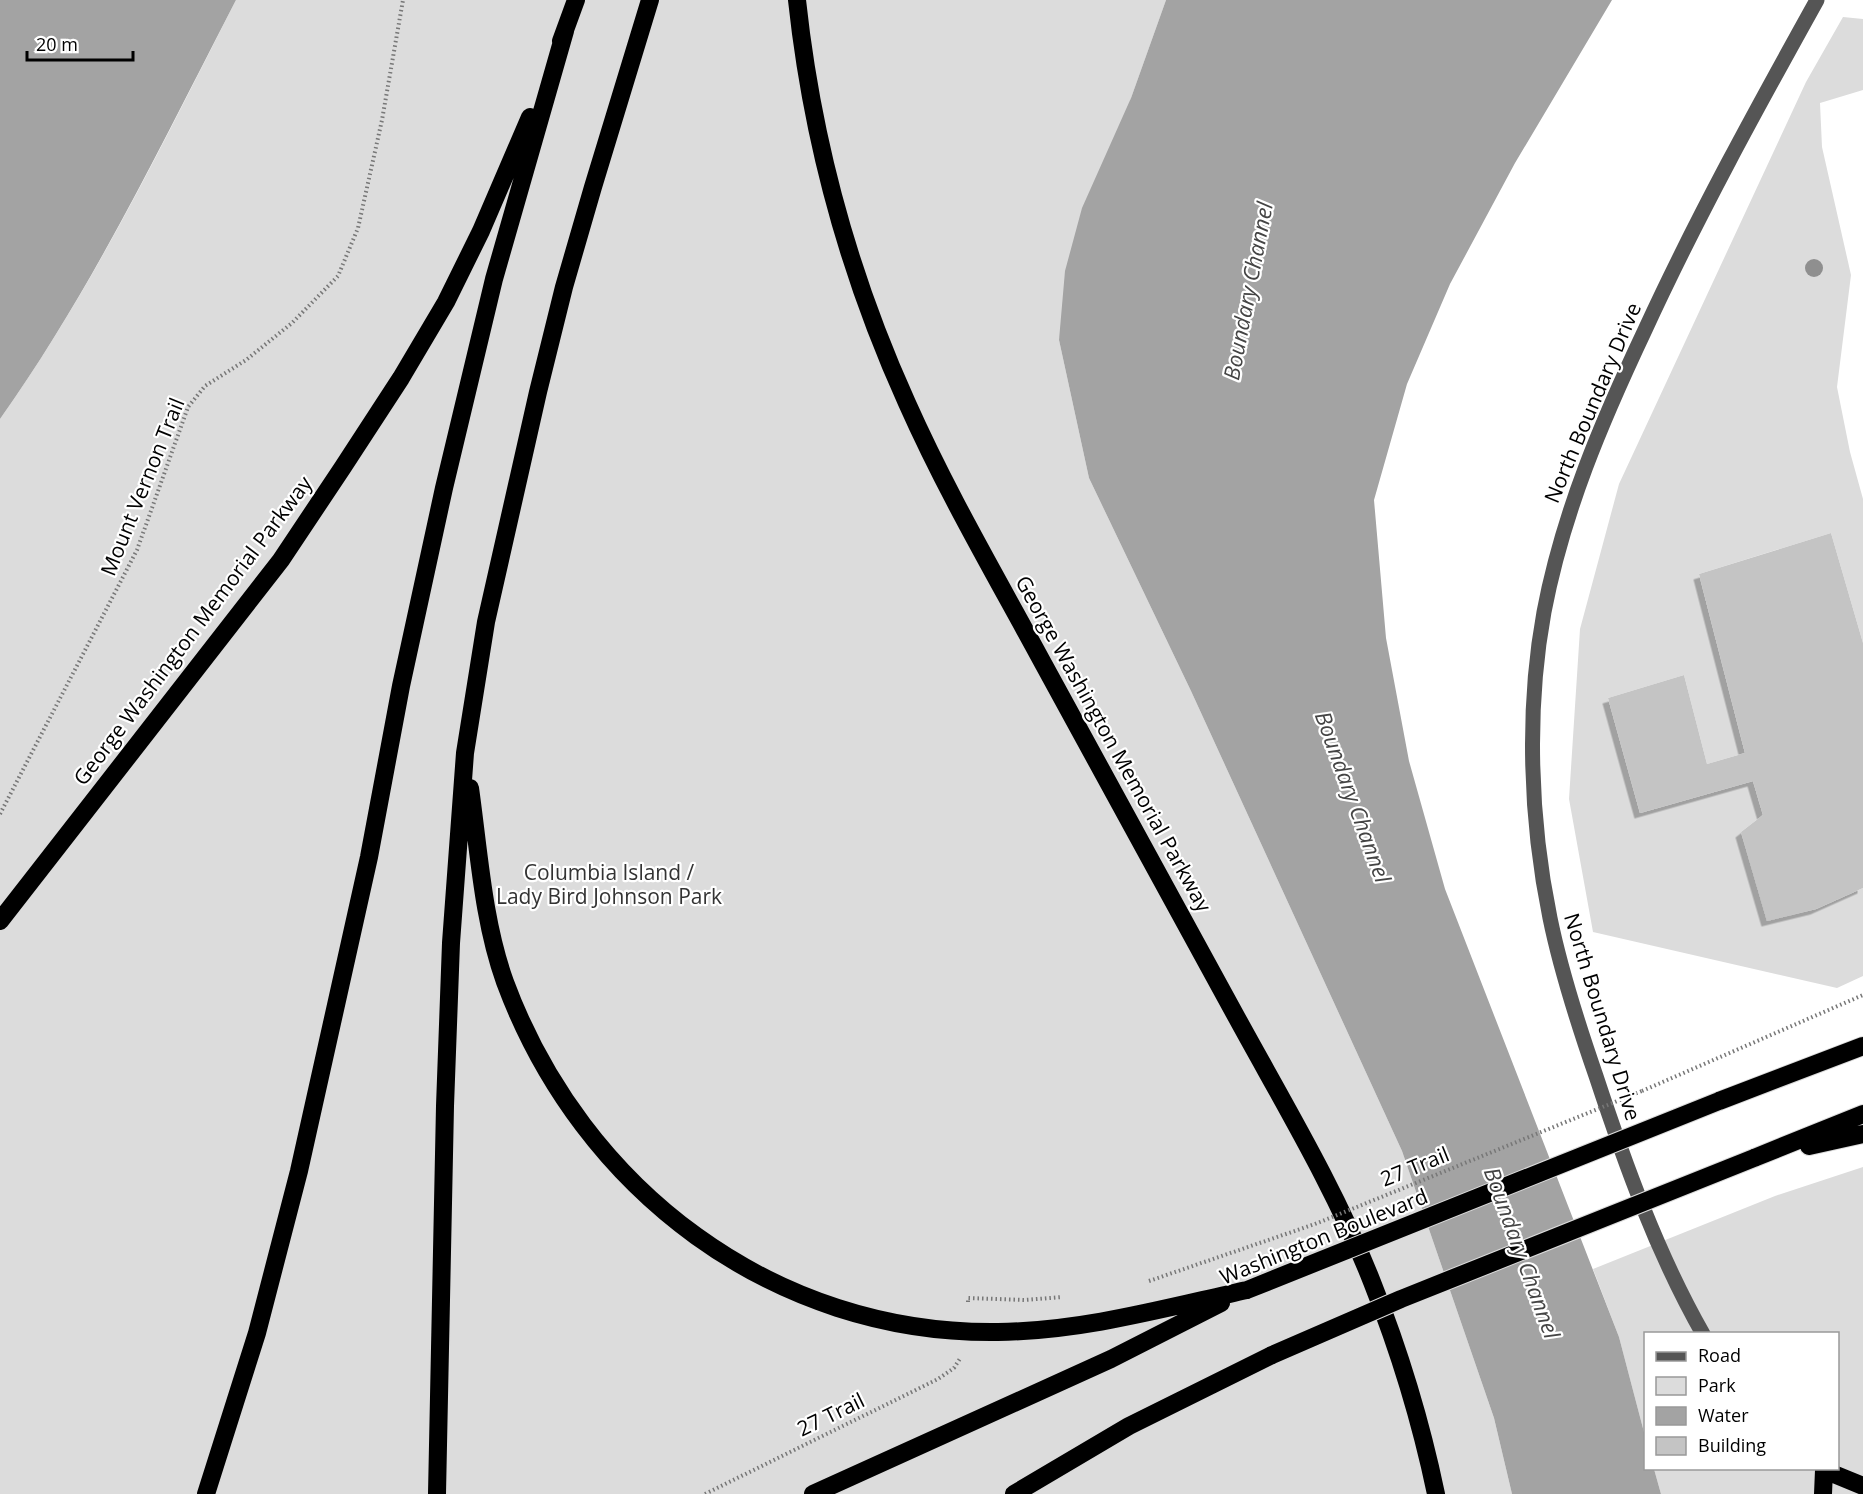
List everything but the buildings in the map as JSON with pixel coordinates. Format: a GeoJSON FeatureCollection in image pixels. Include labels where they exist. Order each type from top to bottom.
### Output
{"type":"FeatureCollection","features":[{"type":"Feature","properties":{"kind":"highway","name":"George Washington Memorial Parkway"},"geometry":{"type":"LineString","coordinates":[[0,921],[281,560],[401,378],[446,302],[481,231],[576,0]]}},
{"type":"Feature","properties":{"kind":"highway"},"geometry":{"type":"LineString","coordinates":[[437,1494],[450,954],[465,753],[486,622],[540,381],[587,209],[650,0]]}},
{"type":"Feature","properties":{"kind":"highway","name":"George Washington Memorial Parkway"},"geometry":{"type":"LineString","coordinates":[[797,0],[811,99],[822,155],[864,296],[903,394],[962,514],[1283,1101],[1345,1222],[1371,1280],[1394,1343],[1414,1406],[1436,1494]]}},
{"type":"Feature","properties":{"kind":"highway"},"geometry":{"type":"LineString","coordinates":[[206,1494],[257,1332],[299,1171],[369,857],[401,686],[444,488],[494,279],[565,31]]}},
{"type":"Feature","properties":{"kind":"highway"},"geometry":{"type":"LineString","coordinates":[[465,753],[494,944],[504,981],[520,1019],[562,1096],[588,1132],[614,1164],[684,1229],[766,1278],[806,1296],[845,1311],[929,1328],[995,1332],[1094,1324],[1247,1290]]}},
{"type":"Feature","properties":{"kind":"highway"},"geometry":{"type":"LineString","coordinates":[[1821,1062],[1863,1039]]}},
{"type":"Feature","properties":{"kind":"highway","name":"Washington Boulevard"},"geometry":{"type":"LineString","coordinates":[[813,1494],[1111,1359],[1247,1290],[1719,1101],[1863,1046]]}},
{"type":"Feature","properties":{"kind":"highway"},"geometry":{"type":"LineString","coordinates":[[1014,1494],[1129,1426],[1272,1355],[1401,1299],[1863,1114]]}},
{"type":"Feature","properties":{"kind":"highway"},"geometry":{"type":"LineString","coordinates":[[1754,1158],[1863,1134]]}},
{"type":"Feature","properties":{"kind":"highway"},"geometry":{"type":"LineString","coordinates":[[1822,1494],[1823,1470]]}},
{"type":"Feature","properties":{"kind":"highway"},"geometry":{"type":"LineString","coordinates":[[1824,1470],[1847,1494]]}},
{"type":"Feature","properties":{"kind":"highway"},"geometry":{"type":"LineString","coordinates":[[1825,1470],[1863,1486]]}},
{"type":"Feature","properties":{"kind":"street","name":"North Boundary Drive"},"geometry":{"type":"LineString","coordinates":[[1702,1332],[1661,1251],[1635,1186],[1591,1062],[1560,964],[1549,916],[1535,814],[1534,725],[1538,664],[1544,615],[1554,566],[1568,514],[1588,456],[1702,211],[1817,0]]}},
{"type":"Feature","properties":{"kind":"path","name":"Mount Vernon Trail"},"geometry":{"type":"LineString","coordinates":[[0,814],[137,550],[188,407],[206,386],[246,360],[292,323],[338,276],[358,228],[382,120],[403,0]]}},
{"type":"Feature","properties":{"kind":"path","name":"27 Trail"},"geometry":{"type":"LineString","coordinates":[[1146,1282],[1315,1224],[1642,1091],[1863,995]]}},
{"type":"Feature","properties":{"kind":"path"},"geometry":{"type":"LineString","coordinates":[[968,1306],[968,1298],[1025,1300],[1066,1296]]}},
{"type":"Feature","properties":{"kind":"path","name":"27 Trail"},"geometry":{"type":"LineString","coordinates":[[705,1494],[938,1380],[954,1368],[962,1354]]}},
{"type":"Feature","properties":{"kind":"green space","name":"Columbia Island / Lady Bird Johnson Park"},"geometry":{"type":"Polygon","coordinates":[[[236,0],[1166,0],[1131,98],[1059,340],[1089,478],[1191,691],[1402,1151],[1494,1418],[1512,1494],[0,1494],[0,419],[66,318],[126,214],[236,0]]]}},
{"type":"Feature","properties":{"kind":"green space"},"geometry":{"type":"Polygon","coordinates":[[[1843,17],[1863,19],[1863,90],[1820,103],[1822,147],[1851,275],[1837,387],[1850,452],[1863,499],[1863,643],[1831,533],[1699,574],[1745,753],[1707,764],[1684,675],[1608,698],[1640,813],[1753,781],[1763,815],[1741,832],[1768,920],[1816,909],[1863,888],[1863,976],[1837,988],[1593,932],[1569,799],[1580,629],[1619,484],[1806,82],[1843,17]]]}},
{"type":"Feature","properties":{"kind":"green space"},"geometry":{"type":"Polygon","coordinates":[[[1863,1167],[1863,1494],[1661,1494],[1654,1470],[1839,1470],[1839,1332],[1644,1332],[1644,1432],[1619,1337],[1593,1269],[1775,1196],[1863,1167]]]}},
{"type":"Feature","properties":{"kind":"water"},"geometry":{"type":"Polygon","coordinates":[[[0,0],[236,0],[96,267],[34,369],[0,419],[0,0]]]}},
{"type":"Feature","properties":{"kind":"water","name":"Boundary Channel"},"geometry":{"type":"Polygon","coordinates":[[[1166,0],[1612,0],[1515,163],[1450,284],[1407,384],[1374,500],[1386,638],[1409,761],[1445,889],[1619,1337],[1644,1432],[1644,1470],[1654,1470],[1661,1494],[1512,1494],[1494,1418],[1402,1151],[1191,691],[1089,478],[1059,340],[1065,271],[1082,208],[1131,98],[1166,0]]]}}]}
